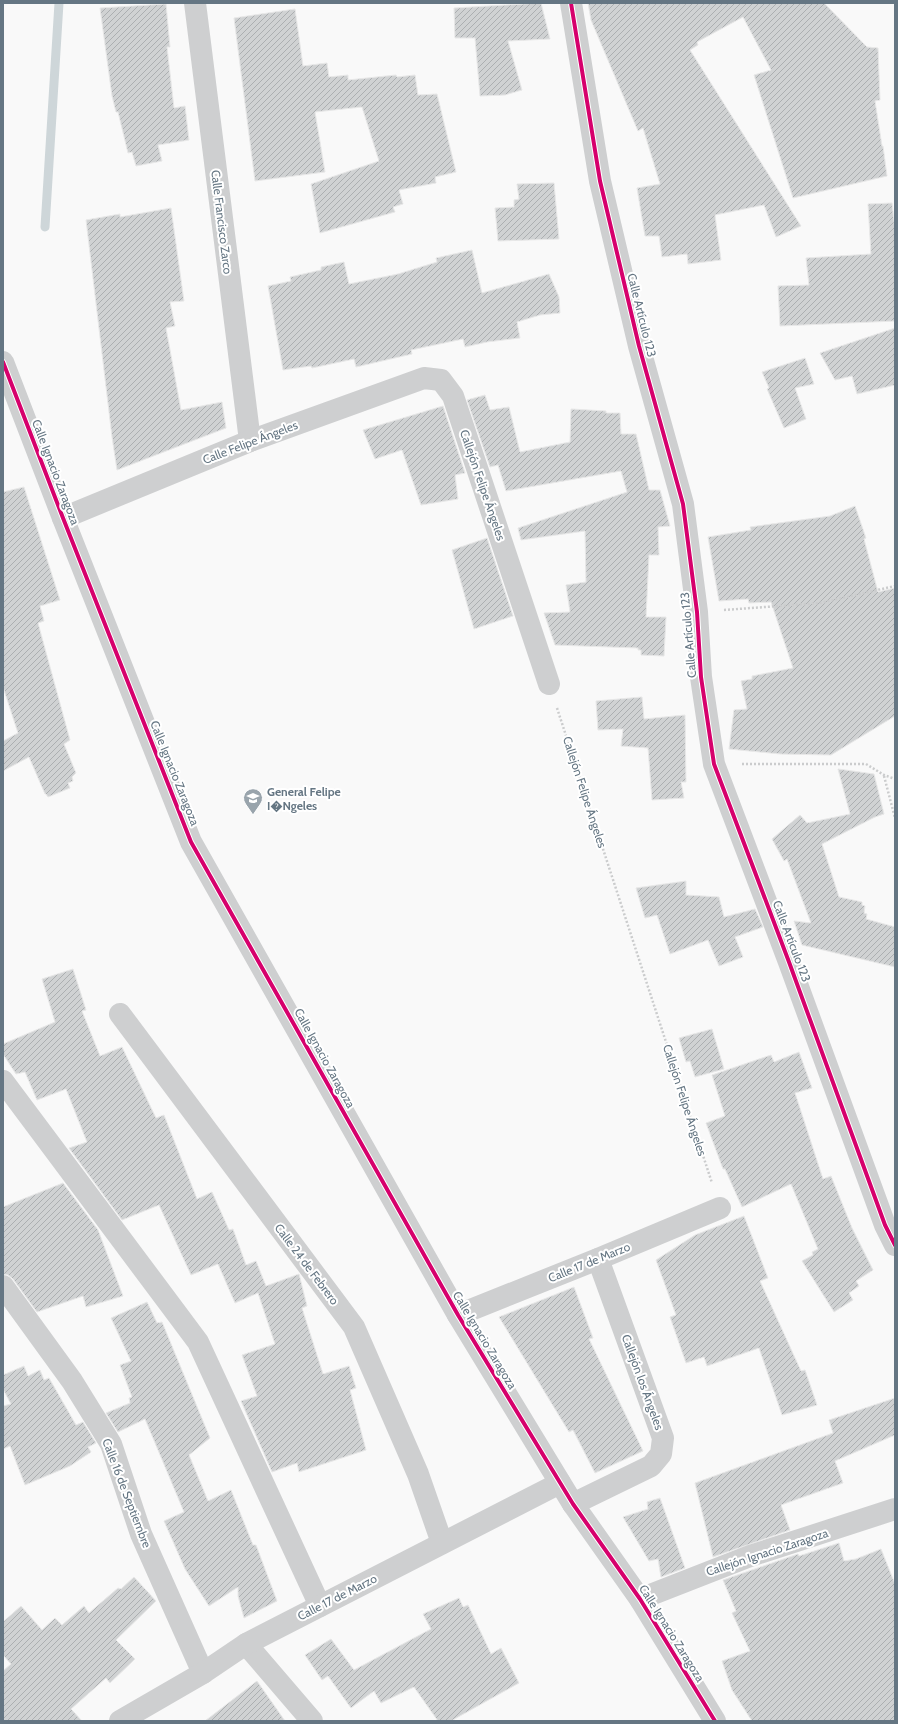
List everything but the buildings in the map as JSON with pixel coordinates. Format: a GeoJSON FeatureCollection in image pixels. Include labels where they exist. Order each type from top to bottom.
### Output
{"type":"FeatureCollection","features":[{"type":"Feature","properties":{"kind":"street","name":"Calle Francisco Zarco"},"geometry":{"type":"LineString","coordinates":[[195,3],[250,441]]}},
{"type":"Feature","properties":{"kind":"street","name":"Calle Artículo 123"},"geometry":{"type":"LineString","coordinates":[[571,3],[600,181],[639,346],[683,504],[697,612],[701,677],[714,764],[789,962],[885,1225],[895,1245]]}},
{"type":"Feature","properties":{"kind":"street","name":"Calle Ignacio Zaragoza"},"geometry":{"type":"LineString","coordinates":[[3,362],[191,842],[458,1315],[573,1504],[640,1599],[715,1721]]}},
{"type":"Feature","properties":{"kind":"street","name":"Calle Felipe Ángeles"},"geometry":{"type":"LineString","coordinates":[[63,518],[250,441],[424,378],[441,380]]}},
{"type":"Feature","properties":{"kind":"street","name":"Callejón Felipe Ángeles"},"geometry":{"type":"LineString","coordinates":[[441,380],[453,396],[549,684]]}},
{"type":"Feature","properties":{"kind":"street","name":"Calle 24 de Febrero"},"geometry":{"type":"LineString","coordinates":[[120,1014],[354,1327],[418,1474],[442,1543]]}},
{"type":"Feature","properties":{"kind":"street"},"geometry":{"type":"LineString","coordinates":[[3,1081],[198,1342],[320,1606]]}},
{"type":"Feature","properties":{"kind":"street","name":"Calle 17 de Marzo"},"geometry":{"type":"LineString","coordinates":[[458,1315],[720,1208]]}},
{"type":"Feature","properties":{"kind":"street","name":"Callejón los Ángeles"},"geometry":{"type":"LineString","coordinates":[[573,1504],[651,1466],[661,1454],[663,1438],[598,1259]]}},
{"type":"Feature","properties":{"kind":"street","name":"Calle 16 de Septiembre"},"geometry":{"type":"LineString","coordinates":[[3,1286],[72,1382],[111,1444],[141,1534],[202,1673]]}},
{"type":"Feature","properties":{"kind":"street","name":"Calle 17 de Marzo"},"geometry":{"type":"LineString","coordinates":[[120,1721],[202,1673],[246,1644],[560,1483]]}},
{"type":"Feature","properties":{"kind":"street","name":"Callejón Ignacio Zaragoza"},"geometry":{"type":"LineString","coordinates":[[640,1599],[750,1556],[895,1510]]}},
{"type":"Feature","properties":{"kind":"street"},"geometry":{"type":"LineString","coordinates":[[246,1644],[312,1721]]}},
{"type":"Feature","properties":{"kind":"path"},"geometry":{"type":"LineString","coordinates":[[697,612],[820,602],[895,586]]}},
{"type":"Feature","properties":{"kind":"path"},"geometry":{"type":"LineString","coordinates":[[714,764],[866,764],[884,775],[895,779]]}},
{"type":"Feature","properties":{"kind":"path"},"geometry":{"type":"LineString","coordinates":[[884,775],[895,818]]}},
{"type":"Feature","properties":{"kind":"waterway"},"geometry":{"type":"LineString","coordinates":[[45,227],[59,3]]}},
{"type":"Feature","properties":{"kind":"cycle path"},"geometry":{"type":"LineString","coordinates":[[571,3],[600,181],[639,346],[683,504],[697,612],[701,677],[714,764],[789,962],[885,1225],[895,1245]]}},
{"type":"Feature","properties":{"kind":"cycle path"},"geometry":{"type":"LineString","coordinates":[[3,362],[191,842],[458,1315],[573,1504],[640,1599],[715,1721]]}},
{"type":"Feature","properties":{"kind":"place","name":"General Felipe I�Ngeles"},"geometry":{"type":"Point","coordinates":[253,815]}}]}
